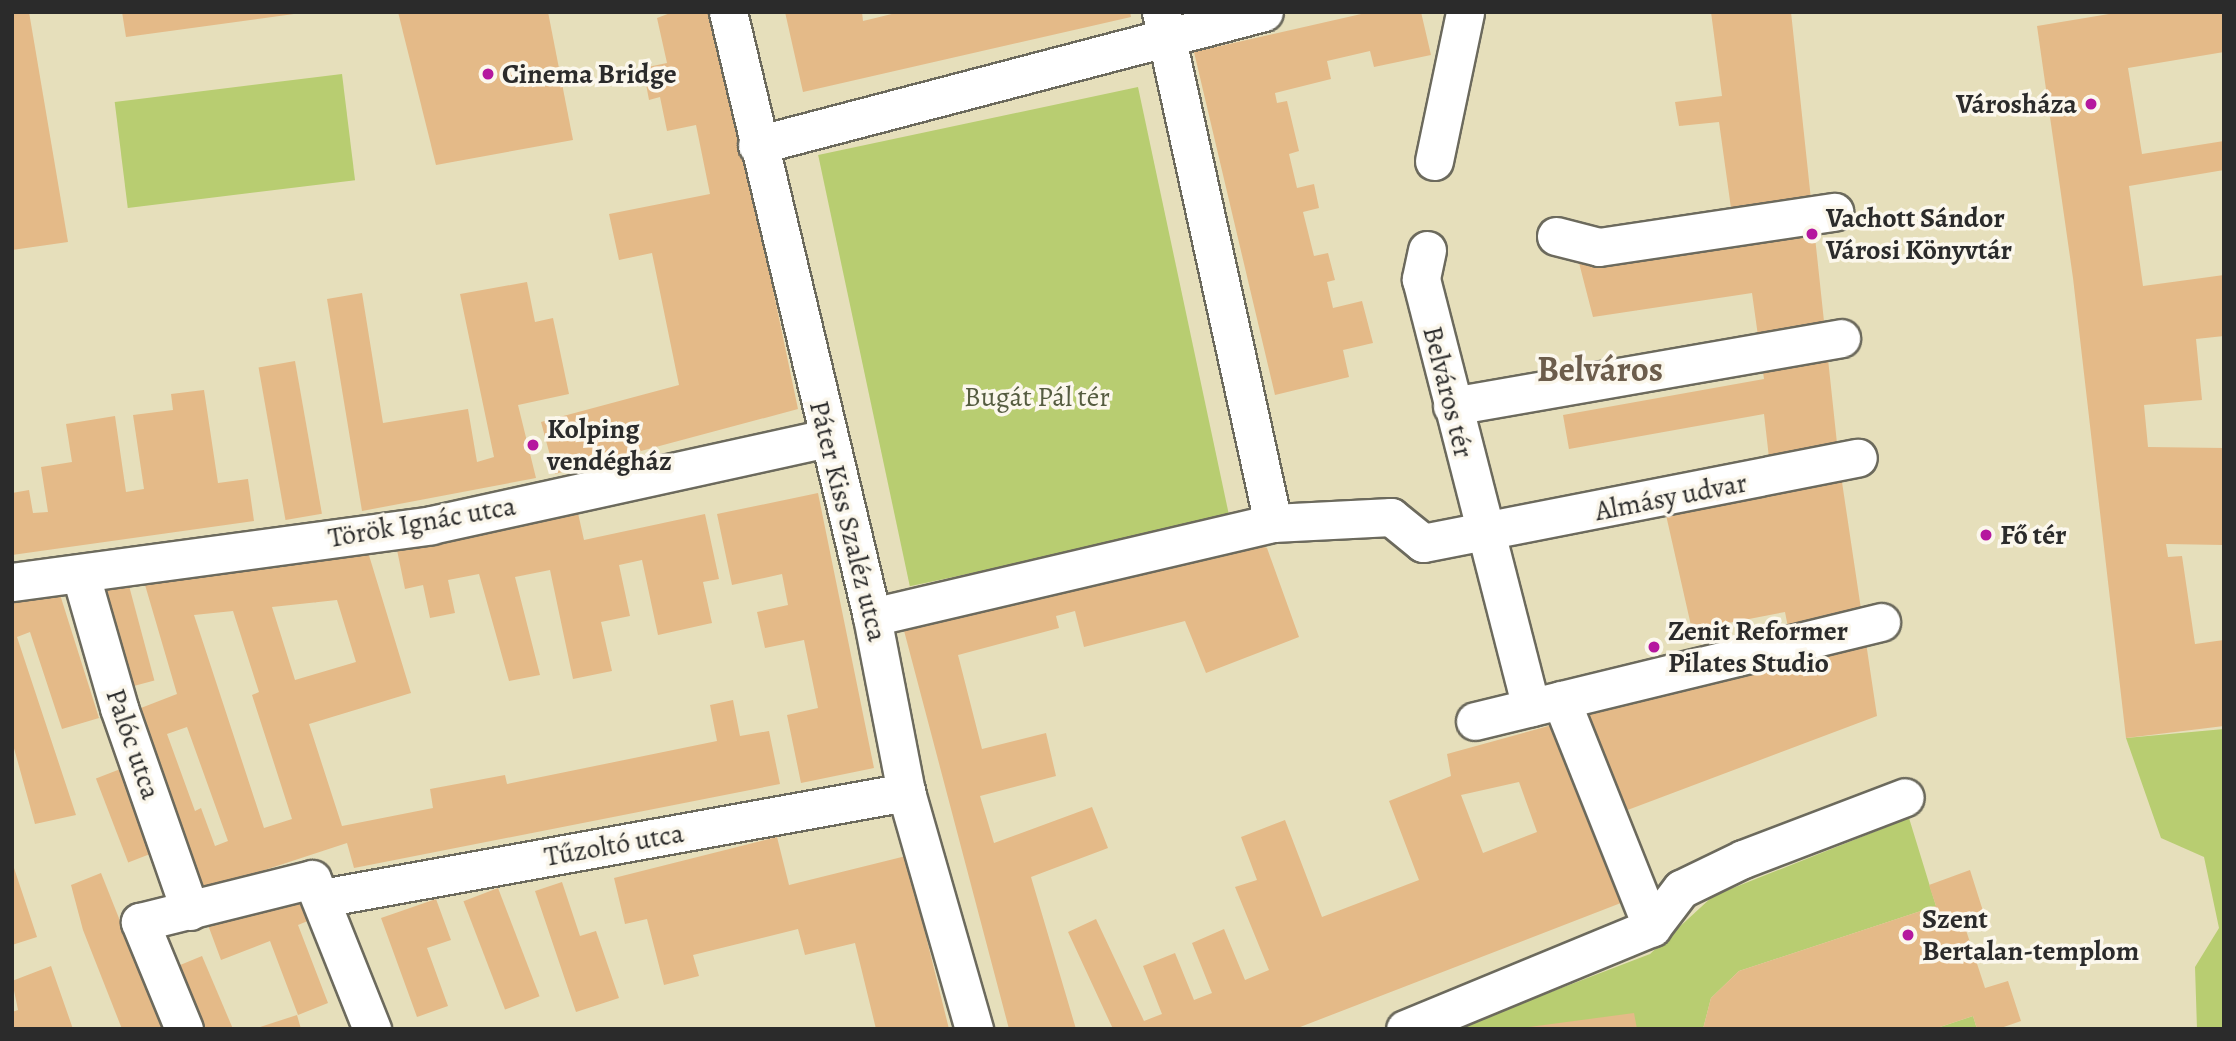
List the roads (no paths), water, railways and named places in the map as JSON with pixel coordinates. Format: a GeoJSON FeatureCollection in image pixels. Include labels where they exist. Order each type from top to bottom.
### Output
{"type":"FeatureCollection","features":[{"type":"Feature","properties":{"kind":"street","name":"Páter Kiss Szaléz utca"},"geometry":{"type":"LineString","coordinates":[[728,12],[757,145],[872,617],[906,792],[974,1029]]}},
{"type":"Feature","properties":{"kind":"street"},"geometry":{"type":"LineString","coordinates":[[757,145],[1163,24],[1264,12]]}},
{"type":"Feature","properties":{"kind":"street"},"geometry":{"type":"LineString","coordinates":[[1434,160],[1465,12]]}},
{"type":"Feature","properties":{"kind":"street"},"geometry":{"type":"LineString","coordinates":[[1163,24],[1273,523]]}},
{"type":"Feature","properties":{"kind":"street"},"geometry":{"type":"LineString","coordinates":[[1556,236],[1599,247],[1834,212]]}},
{"type":"Feature","properties":{"kind":"street","name":"Belváros tér"},"geometry":{"type":"LineString","coordinates":[[1427,250],[1421,279],[1483,533],[1546,704],[1652,927]]}},
{"type":"Feature","properties":{"kind":"street"},"geometry":{"type":"LineString","coordinates":[[1452,406],[1841,338]]}},
{"type":"Feature","properties":{"kind":"street","name":"Török Ignác utca"},"geometry":{"type":"LineString","coordinates":[[12,582],[81,576],[430,524],[827,438]]}},
{"type":"Feature","properties":{"kind":"street","name":"Almásy udvar"},"geometry":{"type":"LineString","coordinates":[[1483,533],[1858,458]]}},
{"type":"Feature","properties":{"kind":"street"},"geometry":{"type":"LineString","coordinates":[[872,617],[1273,523],[1391,517],[1423,543],[1483,533]]}},
{"type":"Feature","properties":{"kind":"street","name":"Palóc utca"},"geometry":{"type":"LineString","coordinates":[[81,576],[119,708],[190,911]]}},
{"type":"Feature","properties":{"kind":"street"},"geometry":{"type":"LineString","coordinates":[[1475,721],[1881,622]]}},
{"type":"Feature","properties":{"kind":"street","name":"Tűzoltó utca"},"geometry":{"type":"LineString","coordinates":[[322,898],[906,792]]}},
{"type":"Feature","properties":{"kind":"street"},"geometry":{"type":"LineString","coordinates":[[1405,1029],[1652,927],[1681,889],[1743,859],[1905,797]]}},
{"type":"Feature","properties":{"kind":"street"},"geometry":{"type":"LineString","coordinates":[[184,1029],[140,922],[312,880],[322,898],[372,1029]]}},
{"type":"Feature","properties":{"kind":"place","name":"Cinema Bridge"},"geometry":{"type":"Point","coordinates":[488,74]}},
{"type":"Feature","properties":{"kind":"place","name":"Városháza"},"geometry":{"type":"Point","coordinates":[2091,104]}},
{"type":"Feature","properties":{"kind":"place","name":"Vachott Sándor Városi Könyvtár"},"geometry":{"type":"Point","coordinates":[1812,234]}},
{"type":"Feature","properties":{"kind":"place","name":"Kolping vendégház"},"geometry":{"type":"Point","coordinates":[533,445]}},
{"type":"Feature","properties":{"kind":"place","name":"Fő tér"},"geometry":{"type":"Point","coordinates":[1986,535]}},
{"type":"Feature","properties":{"kind":"place","name":"Zenit Reformer Pilates Studio"},"geometry":{"type":"Point","coordinates":[1654,647]}},
{"type":"Feature","properties":{"kind":"place","name":"Szent Bertalan-templom"},"geometry":{"type":"Point","coordinates":[1908,935]}},
{"type":"Feature","properties":{"kind":"district","name":"Belváros"},"geometry":{"type":"Point","coordinates":[1600,369]}},
{"type":"Feature","properties":{"kind":"park label","name":"Bugát Pál tér"},"geometry":{"type":"Point","coordinates":[1037,397]}}]}
